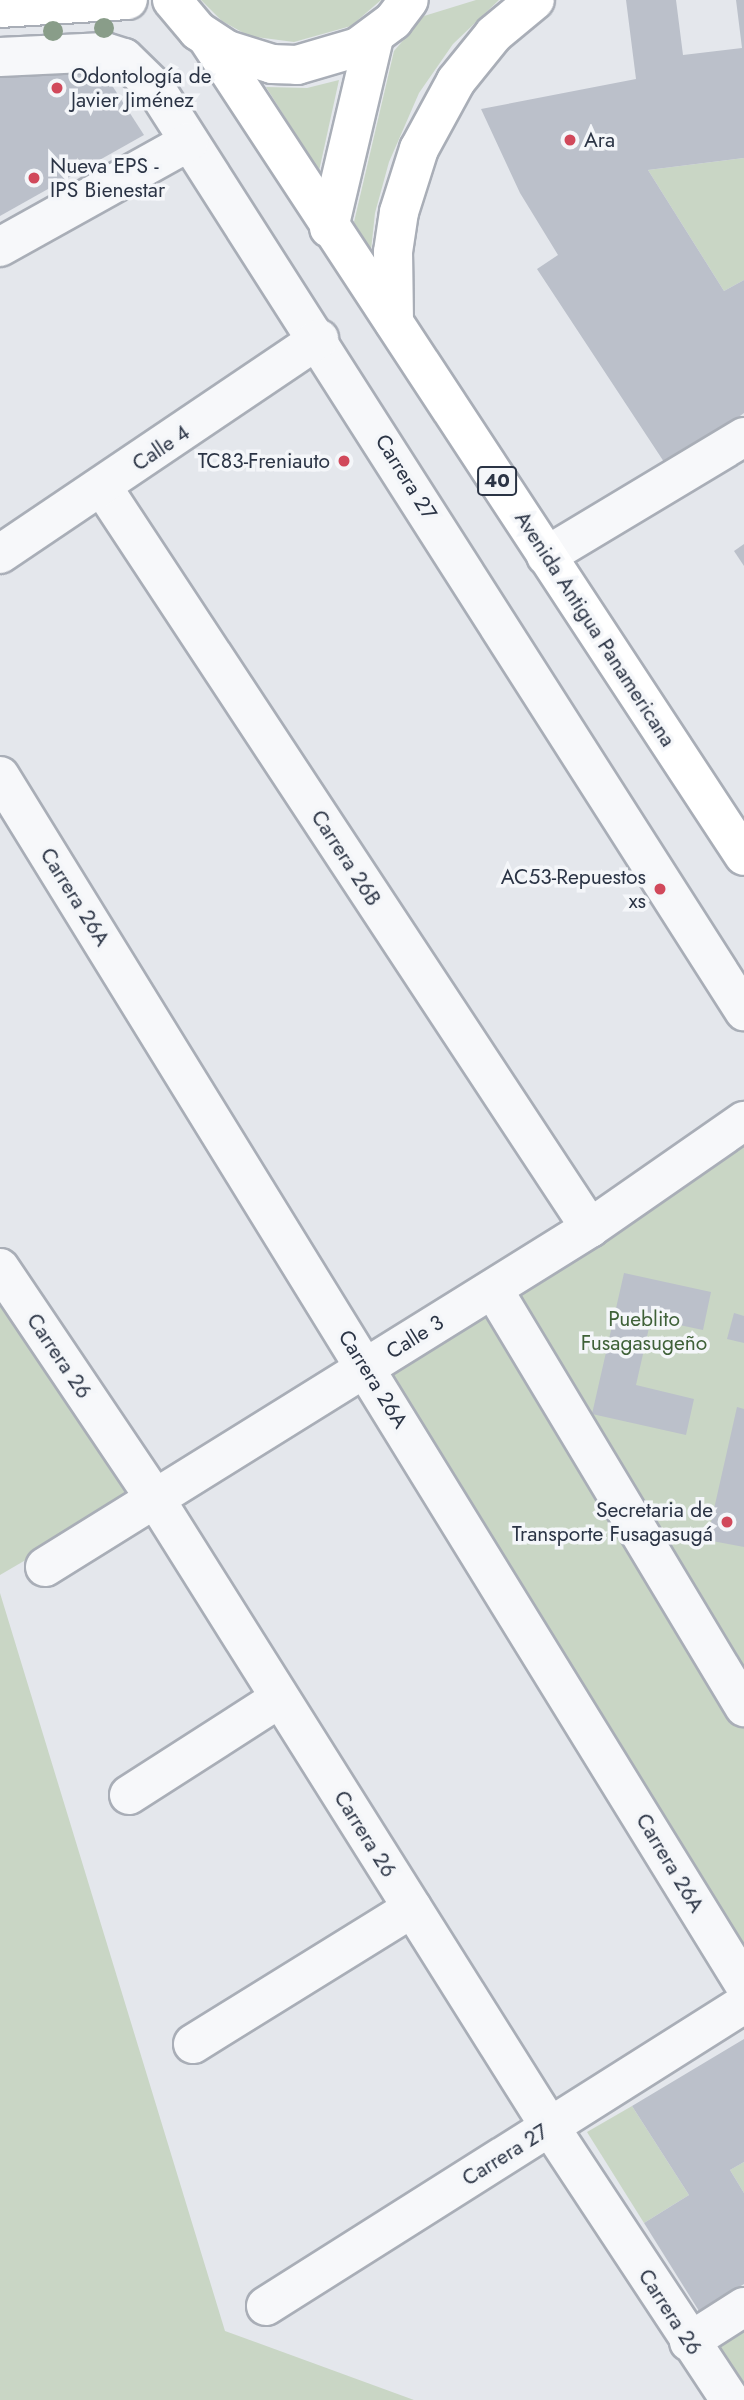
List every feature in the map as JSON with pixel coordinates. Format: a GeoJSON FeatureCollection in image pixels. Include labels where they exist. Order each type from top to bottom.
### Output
{"type":"FeatureCollection","features":[{"type":"Feature","properties":{"kind":"main road"},"geometry":{"type":"LineString","coordinates":[[0,8],[128,0]]}},
{"type":"Feature","properties":{"kind":"main road","name":"40"},"geometry":{"type":"LineString","coordinates":[[172,0],[208,39],[246,58],[297,65],[341,56],[374,38],[409,0]]}},
{"type":"Feature","properties":{"kind":"main road"},"geometry":{"type":"LineString","coordinates":[[394,322],[393,252],[399,212],[419,149],[456,81],[494,34],[535,0]]}},
{"type":"Feature","properties":{"kind":"main road","name":"40"},"geometry":{"type":"LineString","coordinates":[[329,228],[374,38]]}},
{"type":"Feature","properties":{"kind":"main road","name":"Avenida Antigua Panamericana"},"geometry":{"type":"LineString","coordinates":[[208,39],[329,228],[394,322],[744,856]]}},
{"type":"Feature","properties":{"kind":"street","name":"Carrera 27"},"geometry":{"type":"LineString","coordinates":[[0,57],[85,51],[124,58],[156,89],[319,339],[744,1011]]}},
{"type":"Feature","properties":{"kind":"street"},"geometry":{"type":"LineString","coordinates":[[0,247],[189,142]]}},
{"type":"Feature","properties":{"kind":"street","name":"Calle 4"},"geometry":{"type":"LineString","coordinates":[[0,554],[103,488],[319,339]]}},
{"type":"Feature","properties":{"kind":"street"},"geometry":{"type":"LineString","coordinates":[[546,556],[744,437]]}},
{"type":"Feature","properties":{"kind":"street","name":"Carrera 26B"},"geometry":{"type":"LineString","coordinates":[[103,488],[590,1228]]}},
{"type":"Feature","properties":{"kind":"street","name":"Carrera 26A"},"geometry":{"type":"LineString","coordinates":[[0,776],[744,1984]]}},
{"type":"Feature","properties":{"kind":"street","name":"Calle 3"},"geometry":{"type":"LineString","coordinates":[[45,1567],[590,1228],[744,1121]]}},
{"type":"Feature","properties":{"kind":"street","name":"Carrera 26"},"geometry":{"type":"LineString","coordinates":[[0,1268],[156,1500],[550,2127],[689,2343],[730,2400]]}},
{"type":"Feature","properties":{"kind":"street"},"geometry":{"type":"LineString","coordinates":[[493,1289],[744,1707]]}},
{"type":"Feature","properties":{"kind":"street"},"geometry":{"type":"LineString","coordinates":[[130,1795],[280,1698]]}},
{"type":"Feature","properties":{"kind":"street"},"geometry":{"type":"LineString","coordinates":[[193,2044],[412,1908]]}},
{"type":"Feature","properties":{"kind":"street","name":"Carrera 27"},"geometry":{"type":"LineString","coordinates":[[266,2306],[744,2004]]}},
{"type":"Feature","properties":{"kind":"street"},"geometry":{"type":"LineString","coordinates":[[689,2343],[744,2307]]}},
{"type":"Feature","properties":{"kind":"green space"},"geometry":{"type":"Polygon","coordinates":[[[201,0],[381,0],[351,26],[294,42],[249,36],[222,21],[201,0]]]}},
{"type":"Feature","properties":{"kind":"green space"},"geometry":{"type":"Polygon","coordinates":[[[476,0],[499,0],[453,44],[419,93],[389,162],[375,213],[371,250],[354,222],[394,51],[424,16],[476,0]]]}},
{"type":"Feature","properties":{"kind":"green space"},"geometry":{"type":"Polygon","coordinates":[[[339,80],[319,171],[266,87],[307,88],[339,80]]]}},
{"type":"Feature","properties":{"kind":"green space"},"geometry":{"type":"Polygon","coordinates":[[[744,158],[744,280],[724,291],[648,170],[744,158]]]}},
{"type":"Feature","properties":{"kind":"green space","name":"Pueblito Fusagasugeño"},"geometry":{"type":"Polygon","coordinates":[[[744,1139],[744,1956],[387,1372],[744,1139]]]}},
{"type":"Feature","properties":{"kind":"green space"},"geometry":{"type":"Polygon","coordinates":[[[0,1295],[135,1496],[0,1575],[0,1295]]]}},
{"type":"Feature","properties":{"kind":"green space"},"geometry":{"type":"Polygon","coordinates":[[[0,1593],[225,2331],[414,2400],[0,2400],[0,1593]]]}},
{"type":"Feature","properties":{"kind":"green space"},"geometry":{"type":"Polygon","coordinates":[[[632,2106],[689,2195],[644,2223],[587,2132],[632,2106]]]}},
{"type":"Feature","properties":{"kind":"green space"},"geometry":{"type":"Polygon","coordinates":[[[744,2162],[744,2193],[730,2170],[744,2162]]]}},
{"type":"Feature","properties":{"kind":"green space"},"geometry":{"type":"Polygon","coordinates":[[[744,2325],[744,2394],[710,2347],[744,2325]]]}},
{"type":"Feature","properties":{"kind":"building"},"geometry":{"type":"Polygon","coordinates":[[[626,0],[676,0],[683,55],[742,48],[736,0],[744,0],[744,158],[648,170],[724,291],[744,280],[744,413],[668,468],[537,269],[558,255],[520,193],[481,109],[636,79],[626,0]]]}},
{"type":"Feature","properties":{"kind":"building"},"geometry":{"type":"Polygon","coordinates":[[[89,65],[104,73],[144,135],[0,216],[0,72],[89,65]]]}},
{"type":"Feature","properties":{"kind":"building"},"geometry":{"type":"Polygon","coordinates":[[[744,544],[744,566],[734,551],[744,544]]]}},
{"type":"Feature","properties":{"kind":"building"},"geometry":{"type":"Polygon","coordinates":[[[624,1273],[711,1292],[703,1330],[651,1319],[636,1385],[694,1399],[686,1435],[592,1414],[624,1273]]]}},
{"type":"Feature","properties":{"kind":"building"},"geometry":{"type":"Polygon","coordinates":[[[734,1313],[744,1316],[744,1343],[727,1339],[734,1313]]]}},
{"type":"Feature","properties":{"kind":"building"},"geometry":{"type":"Polygon","coordinates":[[[737,1407],[744,1409],[744,1547],[707,1540],[737,1407]]]}},
{"type":"Feature","properties":{"kind":"building"},"geometry":{"type":"Polygon","coordinates":[[[744,2039],[744,2162],[730,2170],[744,2193],[744,2284],[699,2311],[644,2223],[689,2195],[632,2106],[744,2039]]]}},
{"type":"Feature","properties":{"kind":"place","name":"Odontología de Javier Jiménez"},"geometry":{"type":"Point","coordinates":[57,88]}},
{"type":"Feature","properties":{"kind":"place","name":"Ara"},"geometry":{"type":"Point","coordinates":[570,140]}},
{"type":"Feature","properties":{"kind":"place","name":"Nueva EPS - IPS Bienestar"},"geometry":{"type":"Point","coordinates":[34,178]}},
{"type":"Feature","properties":{"kind":"place","name":"TC83-Freniauto"},"geometry":{"type":"Point","coordinates":[344,461]}},
{"type":"Feature","properties":{"kind":"place","name":"AC53-Repuestos xs"},"geometry":{"type":"Point","coordinates":[660,889]}},
{"type":"Feature","properties":{"kind":"place","name":"Secretaria de Transporte Fusagasugá"},"geometry":{"type":"Point","coordinates":[727,1522]}}]}
